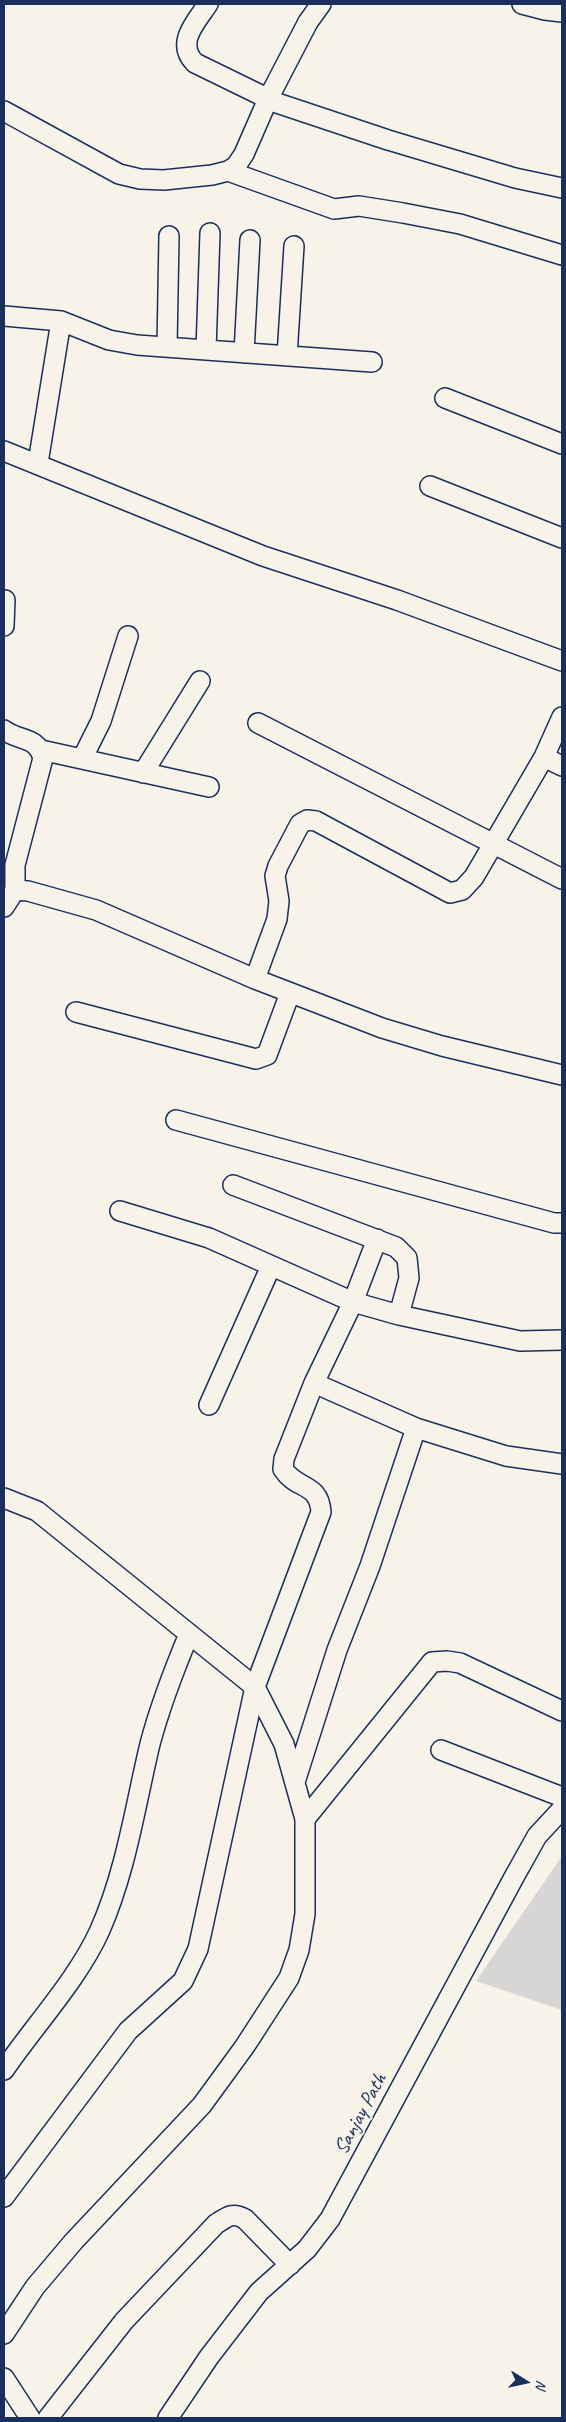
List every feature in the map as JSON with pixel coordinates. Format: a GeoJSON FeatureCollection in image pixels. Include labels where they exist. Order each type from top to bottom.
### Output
{"type":"FeatureCollection","features":[{"type":"Feature","properties":{"kind":"street"},"geometry":{"type":"LineString","coordinates":[[208,4],[187,36],[186,50],[188,56],[195,63],[268,99],[397,143],[515,178],[562,188]]}},
{"type":"Feature","properties":{"kind":"street"},"geometry":{"type":"LineString","coordinates":[[4,111],[119,174],[140,179],[164,180],[212,176],[228,171],[236,166],[244,154],[268,99],[308,22],[321,4]]}},
{"type":"Feature","properties":{"kind":"street"},"geometry":{"type":"LineString","coordinates":[[522,4],[562,12]]}},
{"type":"Feature","properties":{"kind":"street"},"geometry":{"type":"LineString","coordinates":[[228,171],[334,209],[359,206],[460,224],[562,255]]}},
{"type":"Feature","properties":{"kind":"street"},"geometry":{"type":"LineString","coordinates":[[206,350],[210,233]]}},
{"type":"Feature","properties":{"kind":"street"},"geometry":{"type":"LineString","coordinates":[[167,347],[169,236]]}},
{"type":"Feature","properties":{"kind":"street"},"geometry":{"type":"LineString","coordinates":[[244,353],[250,240]]}},
{"type":"Feature","properties":{"kind":"street"},"geometry":{"type":"LineString","coordinates":[[287,356],[294,246]]}},
{"type":"Feature","properties":{"kind":"street"},"geometry":{"type":"LineString","coordinates":[[4,316],[61,321],[109,340],[167,347],[372,362]]}},
{"type":"Feature","properties":{"kind":"street"},"geometry":{"type":"LineString","coordinates":[[38,464],[61,321]]}},
{"type":"Feature","properties":{"kind":"street"},"geometry":{"type":"LineString","coordinates":[[445,398],[562,444]]}},
{"type":"Feature","properties":{"kind":"street"},"geometry":{"type":"LineString","coordinates":[[4,451],[263,556],[397,600],[562,661]]}},
{"type":"Feature","properties":{"kind":"street"},"geometry":{"type":"LineString","coordinates":[[430,486],[562,538]]}},
{"type":"Feature","properties":{"kind":"street"},"geometry":{"type":"LineString","coordinates":[[4,626],[5,600]]}},
{"type":"Feature","properties":{"kind":"street"},"geometry":{"type":"LineString","coordinates":[[82,760],[101,721],[128,636]]}},
{"type":"Feature","properties":{"kind":"street"},"geometry":{"type":"LineString","coordinates":[[144,773],[200,681]]}},
{"type":"Feature","properties":{"kind":"street"},"geometry":{"type":"LineString","coordinates":[[255,979],[277,919],[279,901],[276,876],[278,866],[300,824],[307,820],[316,821],[450,894],[462,890],[474,877],[544,757],[562,717]]}},
{"type":"Feature","properties":{"kind":"street"},"geometry":{"type":"LineString","coordinates":[[258,723],[562,879]]}},
{"type":"Feature","properties":{"kind":"street"},"geometry":{"type":"LineString","coordinates":[[4,730],[10,734],[32,741],[41,750],[210,787]]}},
{"type":"Feature","properties":{"kind":"street"},"geometry":{"type":"LineString","coordinates":[[4,906],[15,890],[15,865],[43,767],[41,750]]}},
{"type":"Feature","properties":{"kind":"street"},"geometry":{"type":"LineString","coordinates":[[544,757],[562,766]]}},
{"type":"Feature","properties":{"kind":"street"},"geometry":{"type":"LineString","coordinates":[[15,890],[28,890],[96,910],[255,979],[382,1028],[442,1046],[562,1075]]}},
{"type":"Feature","properties":{"kind":"street"},"geometry":{"type":"LineString","coordinates":[[76,1012],[256,1059],[266,1055],[290,993]]}},
{"type":"Feature","properties":{"kind":"street"},"geometry":{"type":"LineString","coordinates":[[176,1120],[554,1223],[562,1223]]}},
{"type":"Feature","properties":{"kind":"street"},"geometry":{"type":"LineString","coordinates":[[232,1185],[396,1247],[407,1258],[409,1278],[399,1315]]}},
{"type":"Feature","properties":{"kind":"street"},"geometry":{"type":"LineString","coordinates":[[120,1211],[209,1238],[353,1302],[399,1315],[520,1341],[562,1340]]}},
{"type":"Feature","properties":{"kind":"street"},"geometry":{"type":"LineString","coordinates":[[4,2197],[128,2031],[183,1981],[198,1949],[255,1687],[321,1512],[320,1500],[314,1492],[288,1477],[282,1469],[284,1459],[314,1383],[353,1302],[377,1239]]}},
{"type":"Feature","properties":{"kind":"street"},"geometry":{"type":"LineString","coordinates":[[210,1404],[271,1266]]}},
{"type":"Feature","properties":{"kind":"street"},"geometry":{"type":"LineString","coordinates":[[314,1383],[416,1428],[506,1456],[562,1464]]}},
{"type":"Feature","properties":{"kind":"street"},"geometry":{"type":"LineString","coordinates":[[295,1782],[337,1650],[370,1566],[416,1428]]}},
{"type":"Feature","properties":{"kind":"street"},"geometry":{"type":"LineString","coordinates":[[4,1498],[37,1511],[255,1687],[284,1744],[305,1819],[305,1914],[299,1950],[290,1978],[245,2046],[202,2105],[74,2241],[36,2287],[4,2334]]}},
{"type":"Feature","properties":{"kind":"street"},"geometry":{"type":"LineString","coordinates":[[4,2070],[59,1994],[100,1930],[124,1864],[151,1743],[163,1703],[189,1634]]}},
{"type":"Feature","properties":{"kind":"street"},"geometry":{"type":"LineString","coordinates":[[305,1819],[432,1662],[447,1661],[460,1663],[562,1711]]}},
{"type":"Feature","properties":{"kind":"street"},"geometry":{"type":"LineString","coordinates":[[441,1750],[562,1796]]}},
{"type":"Feature","properties":{"kind":"street","name":"Sanjay Path"},"geometry":{"type":"LineString","coordinates":[[168,2418],[209,2357],[259,2292],[308,2249],[330,2219],[512,1879],[537,1836],[562,1809]]}},
{"type":"Feature","properties":{"kind":"street"},"geometry":{"type":"LineString","coordinates":[[48,2418],[124,2321],[216,2224],[230,2215],[237,2215],[245,2219],[290,2265]]}},
{"type":"Feature","properties":{"kind":"street"},"geometry":{"type":"LineString","coordinates":[[4,2378],[30,2418]]}},
{"type":"Feature","properties":{"kind":"shaded area"},"geometry":{"type":"Polygon","coordinates":[[[562,1856],[562,2010],[476,1981],[562,1856]]]}}]}
